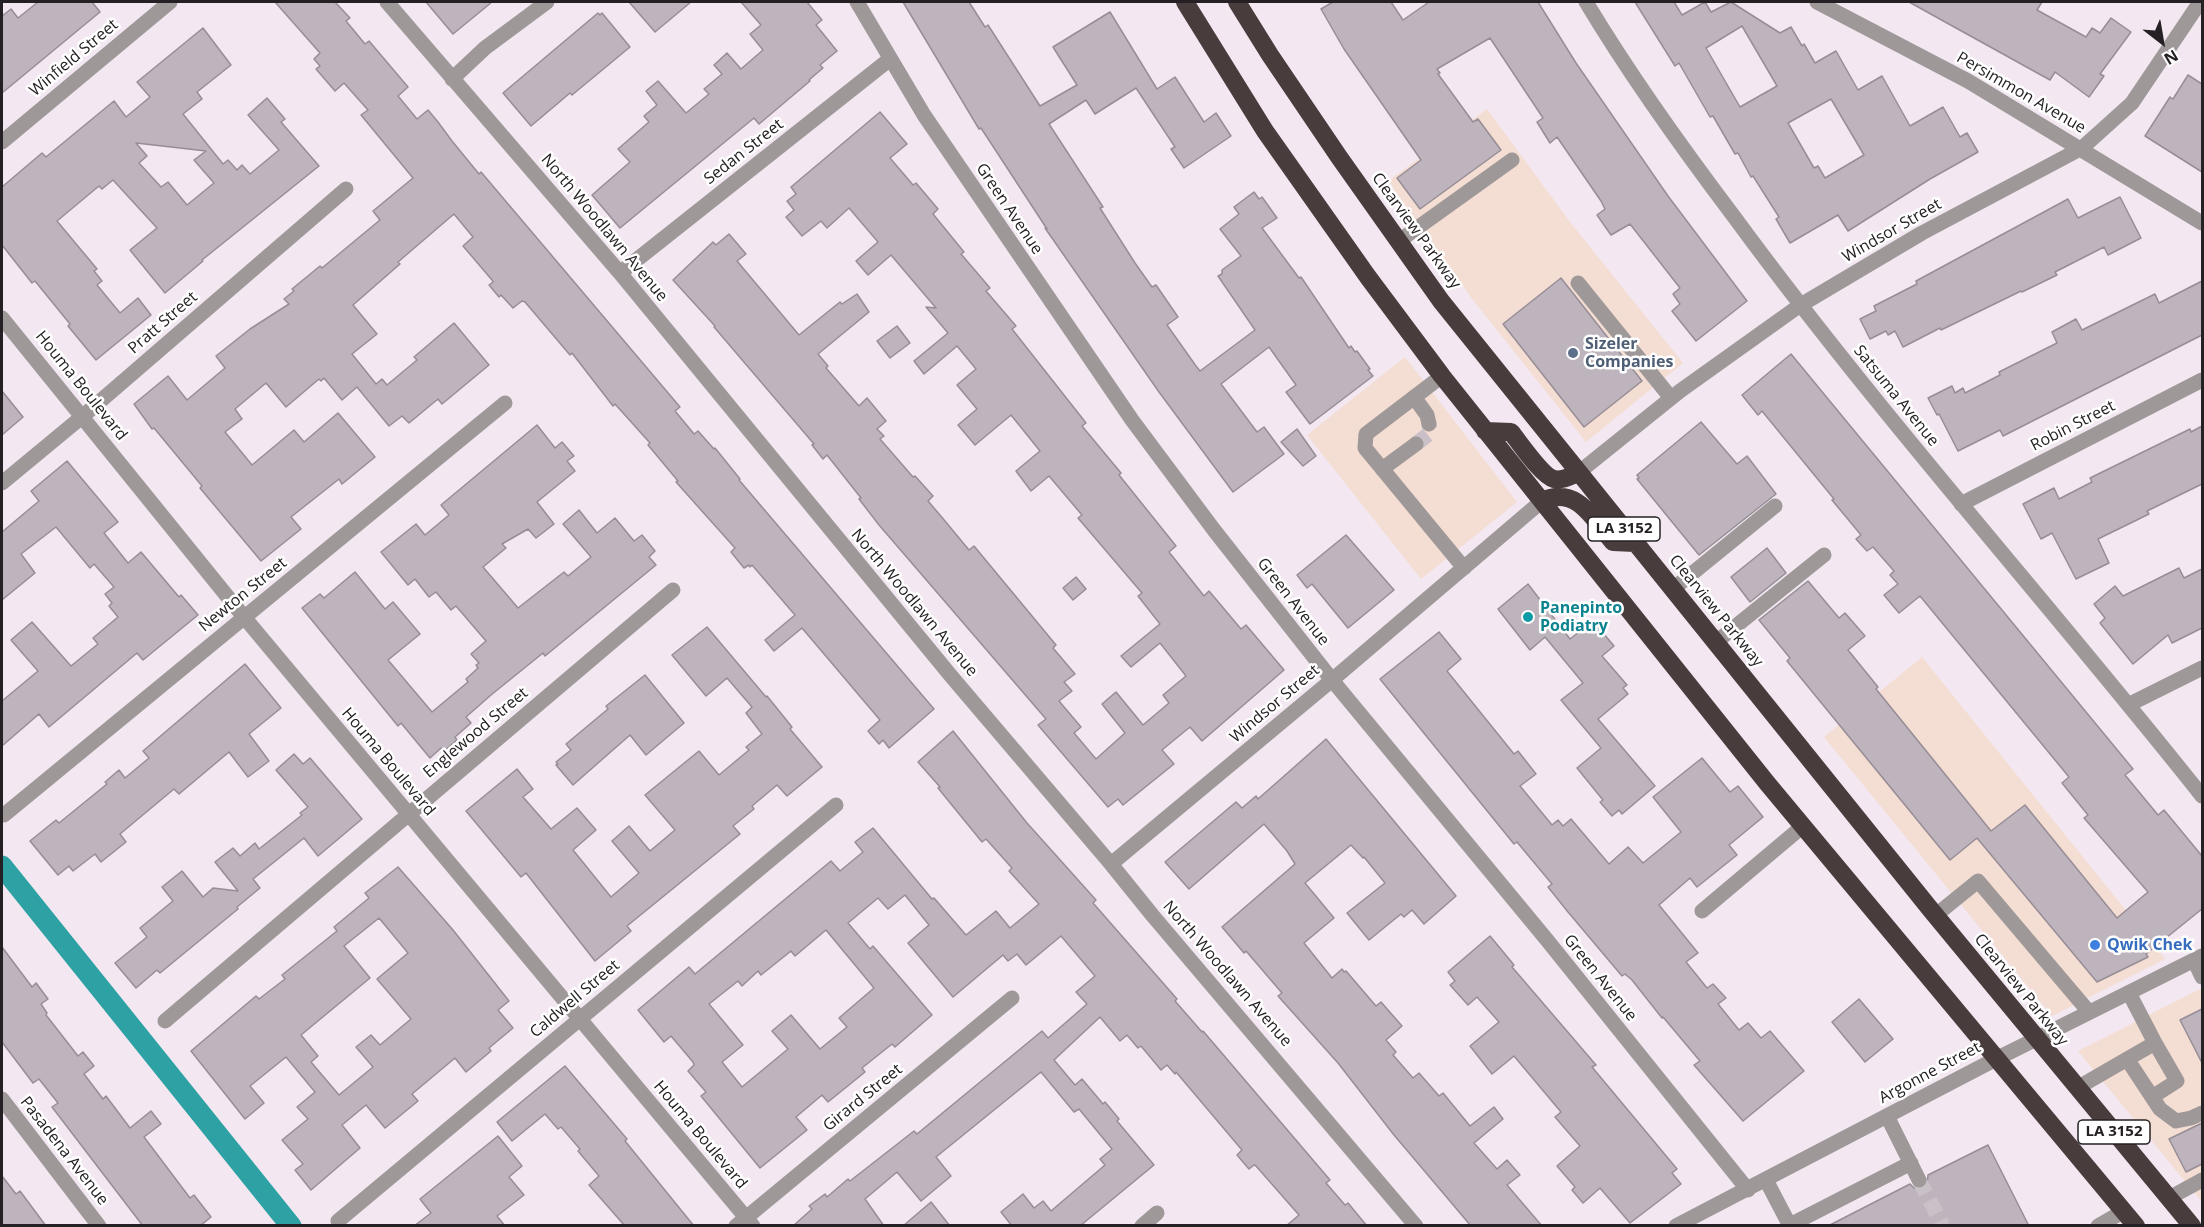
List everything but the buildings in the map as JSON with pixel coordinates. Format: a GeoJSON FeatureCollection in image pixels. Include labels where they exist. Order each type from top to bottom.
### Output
{"type":"FeatureCollection","features":[{"type":"Feature","properties":{"kind":"highway","name":"LA 3152"},"geometry":{"type":"LineString","coordinates":[[1185,2],[1265,131],[1368,277],[1442,376],[1803,826],[2130,1218]]}},
{"type":"Feature","properties":{"kind":"highway","name":"Clearview Parkway"},"geometry":{"type":"LineString","coordinates":[[1237,2],[1276,65],[1441,301],[2036,1039],[2192,1226]]}},
{"type":"Feature","properties":{"kind":"highway"},"geometry":{"type":"LineString","coordinates":[[1485,431],[1511,432],[1545,474],[1554,479],[1566,479],[1578,472]]}},
{"type":"Feature","properties":{"kind":"highway"},"geometry":{"type":"LineString","coordinates":[[1542,501],[1554,496],[1567,496],[1580,504],[1613,542],[1635,543]]}},
{"type":"Feature","properties":{"kind":"street","name":"Winfield Street"},"geometry":{"type":"LineString","coordinates":[[2,142],[170,2]]}},
{"type":"Feature","properties":{"kind":"street","name":"North Woodlawn Avenue"},"geometry":{"type":"LineString","coordinates":[[387,2],[620,273],[943,667],[1416,1226]]}},
{"type":"Feature","properties":{"kind":"street"},"geometry":{"type":"LineString","coordinates":[[453,79],[484,48],[548,2]]}},
{"type":"Feature","properties":{"kind":"street","name":"Green Avenue"},"geometry":{"type":"LineString","coordinates":[[857,2],[924,115],[1132,420],[1214,530],[1332,680],[1547,940],[1748,1190]]}},
{"type":"Feature","properties":{"kind":"street","name":"Satsuma Avenue"},"geometry":{"type":"LineString","coordinates":[[1586,2],[1661,119],[1800,306],[1961,504],[2130,704],[2202,796]]}},
{"type":"Feature","properties":{"kind":"street","name":"Persimmon Avenue"},"geometry":{"type":"LineString","coordinates":[[1817,2],[1968,81],[2082,148],[2202,223]]}},
{"type":"Feature","properties":{"kind":"street","name":"Windsor Street"},"geometry":{"type":"LineString","coordinates":[[1578,472],[1671,398],[1800,306],[1922,233],[2082,148],[2132,103],[2200,2]]}},
{"type":"Feature","properties":{"kind":"street","name":"Sedan Street"},"geometry":{"type":"LineString","coordinates":[[620,273],[890,58]]}},
{"type":"Feature","properties":{"kind":"street"},"geometry":{"type":"LineString","coordinates":[[1399,241],[1512,160]]}},
{"type":"Feature","properties":{"kind":"street","name":"Pratt Street"},"geometry":{"type":"LineString","coordinates":[[2,483],[346,189]]}},
{"type":"Feature","properties":{"kind":"street"},"geometry":{"type":"LineString","coordinates":[[1578,283],[1671,398]]}},
{"type":"Feature","properties":{"kind":"street","name":"Houma Boulevard"},"geometry":{"type":"LineString","coordinates":[[2,318],[244,617],[579,1019],[745,1223]]}},
{"type":"Feature","properties":{"kind":"street"},"geometry":{"type":"LineString","coordinates":[[1442,376],[1366,434],[1365,448],[1464,568]]}},
{"type":"Feature","properties":{"kind":"street","name":"Robin Street"},"geometry":{"type":"LineString","coordinates":[[1961,504],[2202,380]]}},
{"type":"Feature","properties":{"kind":"street"},"geometry":{"type":"LineString","coordinates":[[1414,397],[1427,415],[1429,424]]}},
{"type":"Feature","properties":{"kind":"street","name":"Newton Street"},"geometry":{"type":"LineString","coordinates":[[4,815],[505,403]]}},
{"type":"Feature","properties":{"kind":"street"},"geometry":{"type":"LineString","coordinates":[[1382,470],[1416,444]]}},
{"type":"Feature","properties":{"kind":"street","name":"Windsor Street"},"geometry":{"type":"LineString","coordinates":[[1112,864],[1542,501]]}},
{"type":"Feature","properties":{"kind":"street"},"geometry":{"type":"LineString","coordinates":[[1673,589],[1775,506]]}},
{"type":"Feature","properties":{"kind":"street"},"geometry":{"type":"LineString","coordinates":[[1716,642],[1824,555]]}},
{"type":"Feature","properties":{"kind":"street","name":"Englewood Street"},"geometry":{"type":"LineString","coordinates":[[165,1021],[673,590]]}},
{"type":"Feature","properties":{"kind":"street"},"geometry":{"type":"LineString","coordinates":[[2130,704],[2202,668]]}},
{"type":"Feature","properties":{"kind":"street","name":"Caldwell Street"},"geometry":{"type":"LineString","coordinates":[[338,1221],[836,805]]}},
{"type":"Feature","properties":{"kind":"street"},"geometry":{"type":"LineString","coordinates":[[1702,910],[1803,826]]}},
{"type":"Feature","properties":{"kind":"street"},"geometry":{"type":"LineString","coordinates":[[1936,915],[1977,881],[2089,1012]]}},
{"type":"Feature","properties":{"kind":"street"},"geometry":{"type":"LineString","coordinates":[[2198,958],[2202,977]]}},
{"type":"Feature","properties":{"kind":"street","name":"Argonne Street"},"geometry":{"type":"LineString","coordinates":[[1677,1226],[1996,1059],[2198,958]]}},
{"type":"Feature","properties":{"kind":"street"},"geometry":{"type":"LineString","coordinates":[[2129,993],[2177,1081],[2152,1096]]}},
{"type":"Feature","properties":{"kind":"street","name":"Girard Street"},"geometry":{"type":"LineString","coordinates":[[745,1223],[1012,998]]}},
{"type":"Feature","properties":{"kind":"street"},"geometry":{"type":"LineString","coordinates":[[2077,1088],[2156,1043]]}},
{"type":"Feature","properties":{"kind":"street"},"geometry":{"type":"LineString","coordinates":[[2127,1059],[2160,1109],[2176,1121],[2202,1113]]}},
{"type":"Feature","properties":{"kind":"street","name":"Pasadena Avenue"},"geometry":{"type":"LineString","coordinates":[[2,1099],[99,1226]]}},
{"type":"Feature","properties":{"kind":"street"},"geometry":{"type":"LineString","coordinates":[[1887,1116],[1919,1180]]}},
{"type":"Feature","properties":{"kind":"street"},"geometry":{"type":"LineString","coordinates":[[1766,1180],[1790,1225],[1911,1163]]}},
{"type":"Feature","properties":{"kind":"street"},"geometry":{"type":"LineString","coordinates":[[2169,1198],[2202,1180]]}},
{"type":"Feature","properties":{"kind":"street"},"geometry":{"type":"LineString","coordinates":[[1142,1226],[1157,1213]]}},
{"type":"Feature","properties":{"kind":"street"},"geometry":{"type":"LineString","coordinates":[[2098,1226],[2130,1218]]}},
{"type":"Feature","properties":{"kind":"shaded area"},"geometry":{"type":"Polygon","coordinates":[[[1487,109],[1570,222],[1683,363],[1586,442],[1473,300],[1388,181],[1487,109]]]}},
{"type":"Feature","properties":{"kind":"shaded area"},"geometry":{"type":"Polygon","coordinates":[[[1405,357],[1517,502],[1421,579],[1307,435],[1405,357]]]}},
{"type":"Feature","properties":{"kind":"shaded area"},"geometry":{"type":"Polygon","coordinates":[[[1922,657],[2165,959],[2052,1016],[1824,737],[1922,657]]]}},
{"type":"Feature","properties":{"kind":"shaded area"},"geometry":{"type":"Polygon","coordinates":[[[2202,988],[2202,1202],[2078,1051],[2202,988]]]}},
{"type":"Feature","properties":{"kind":"waterway"},"geometry":{"type":"LineString","coordinates":[[2,866],[291,1226]]}},
{"type":"Feature","properties":{"kind":"tunnel"},"geometry":{"type":"LineString","coordinates":[[1416,444],[1430,433],[1429,424]]}},
{"type":"Feature","properties":{"kind":"tunnel"},"geometry":{"type":"LineString","coordinates":[[1919,1180],[1943,1226]]}},
{"type":"Feature","properties":{"kind":"place","name":"Sizeler Companies"},"geometry":{"type":"Point","coordinates":[1573,353]}},
{"type":"Feature","properties":{"kind":"place","name":"Panepinto Podiatry"},"geometry":{"type":"Point","coordinates":[1528,617]}},
{"type":"Feature","properties":{"kind":"place","name":"Qwik Chek"},"geometry":{"type":"Point","coordinates":[2095,945]}}]}
